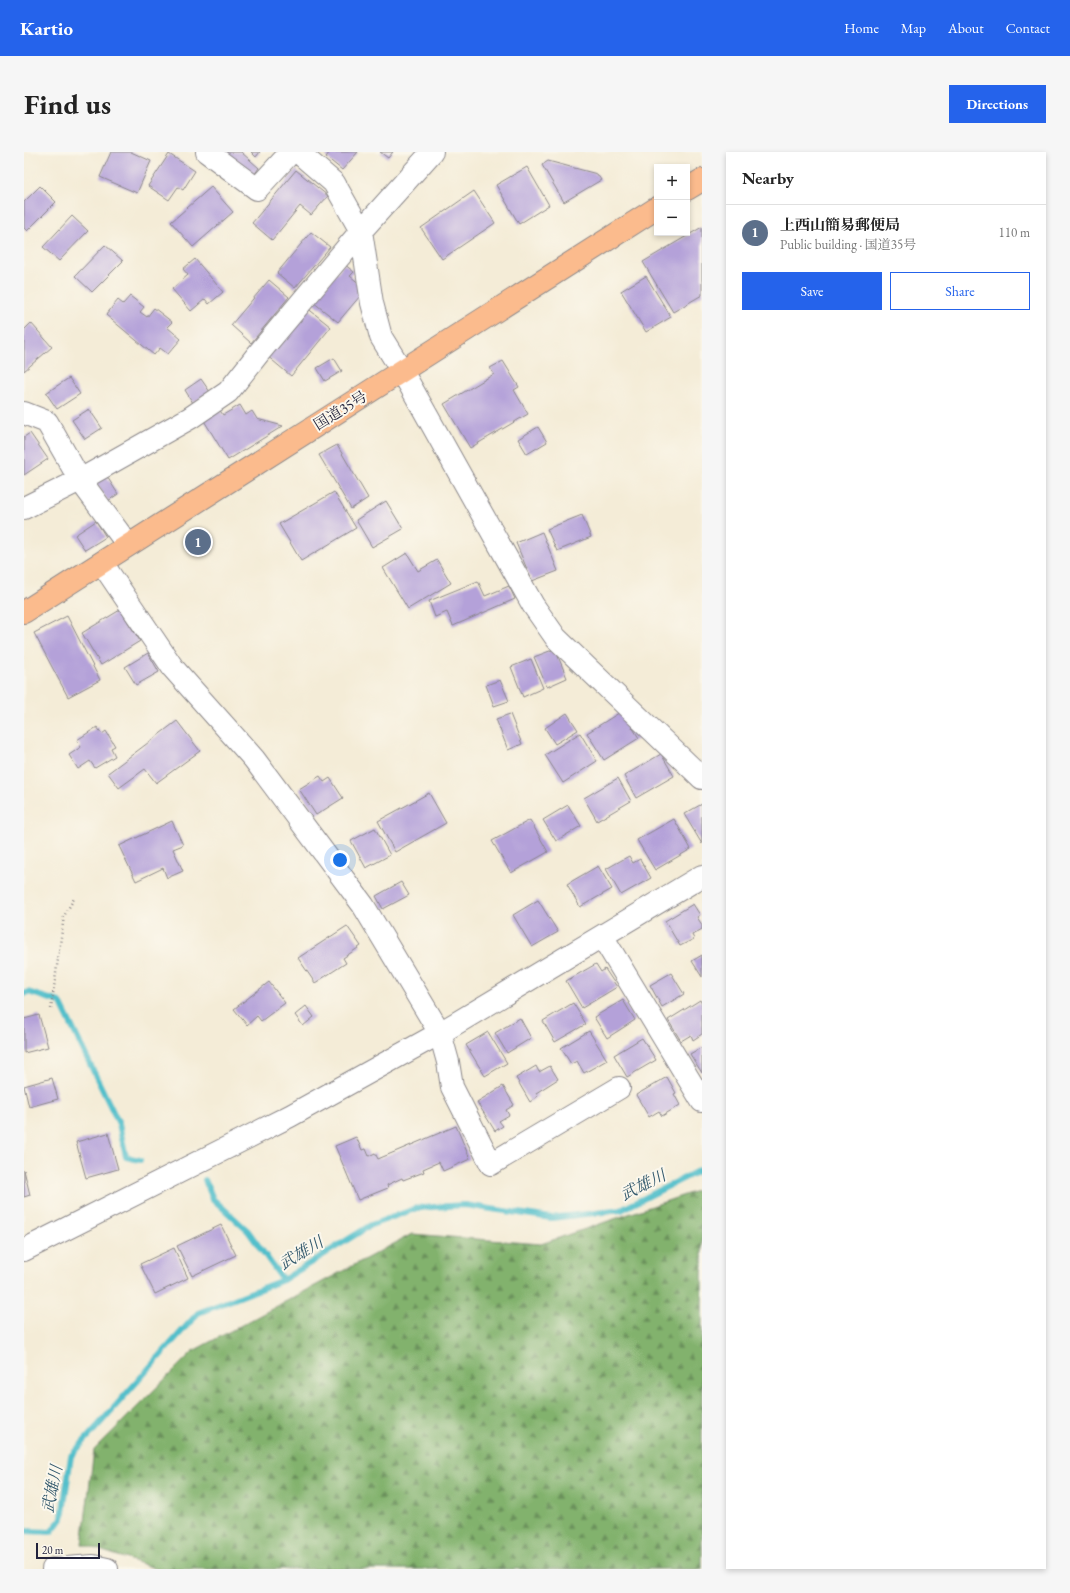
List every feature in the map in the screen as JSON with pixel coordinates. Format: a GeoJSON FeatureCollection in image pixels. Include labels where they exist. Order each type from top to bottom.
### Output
{"type":"FeatureCollection","features":[{"type":"Feature","properties":{"kind":"highway"},"geometry":{"type":"LineString","coordinates":[[690,187],[702,180]]}},
{"type":"Feature","properties":{"kind":"highway","name":"国道35号"},"geometry":{"type":"LineString","coordinates":[[24,612],[654,210]]}},
{"type":"Feature","properties":{"kind":"street"},"geometry":{"type":"LineString","coordinates":[[207,152],[256,189],[291,152]]}},
{"type":"Feature","properties":{"kind":"street"},"geometry":{"type":"LineString","coordinates":[[298,152],[334,183],[361,231],[372,303],[381,336],[533,606],[556,638],[702,778]]}},
{"type":"Feature","properties":{"kind":"street"},"geometry":{"type":"LineString","coordinates":[[24,508],[80,480],[190,418],[228,392],[361,231],[432,152]]}},
{"type":"Feature","properties":{"kind":"street"},"geometry":{"type":"LineString","coordinates":[[24,412],[47,422],[80,480],[128,545]]}},
{"type":"Feature","properties":{"kind":"street"},"geometry":{"type":"LineString","coordinates":[[102,563],[173,668],[254,759],[363,905],[440,1033],[448,1062],[452,1086],[491,1164],[619,1088]]}},
{"type":"Feature","properties":{"kind":"street"},"geometry":{"type":"LineString","coordinates":[[24,1250],[290,1116],[440,1033],[702,877]]}},
{"type":"Feature","properties":{"kind":"street"},"geometry":{"type":"LineString","coordinates":[[602,936],[702,1100]]}},
{"type":"Feature","properties":{"kind":"street"},"geometry":{"type":"LineString","coordinates":[[53,1569],[93,1566],[107,1569]]}},
{"type":"Feature","properties":{"kind":"path"},"geometry":{"type":"LineString","coordinates":[[51,1009],[64,916],[75,897]]}},
{"type":"Feature","properties":{"kind":"green space"},"geometry":{"type":"Polygon","coordinates":[[[702,1189],[702,1569],[157,1569],[82,1544],[94,1450],[193,1351],[412,1234],[541,1244],[702,1189]]]}},
{"type":"Feature","properties":{"kind":"building"},"geometry":{"type":"Polygon","coordinates":[[[111,152],[131,152],[151,161],[137,193],[100,177],[111,152]]]}},
{"type":"Feature","properties":{"kind":"building"},"geometry":{"type":"Polygon","coordinates":[[[241,152],[259,168],[254,175],[227,153],[241,152]]]}},
{"type":"Feature","properties":{"kind":"building"},"geometry":{"type":"Polygon","coordinates":[[[251,152],[260,152],[256,157],[251,152]]]}},
{"type":"Feature","properties":{"kind":"building"},"geometry":{"type":"Polygon","coordinates":[[[330,152],[358,152],[342,170],[326,157],[330,152]]]}},
{"type":"Feature","properties":{"kind":"building"},"geometry":{"type":"Polygon","coordinates":[[[380,152],[393,152],[388,158],[380,152]]]}},
{"type":"Feature","properties":{"kind":"building"},"geometry":{"type":"Polygon","coordinates":[[[169,154],[195,171],[183,190],[178,187],[169,200],[148,186],[169,154]]]}},
{"type":"Feature","properties":{"kind":"building"},"geometry":{"type":"Polygon","coordinates":[[[548,161],[597,174],[601,180],[564,202],[542,165],[548,161]]]}},
{"type":"Feature","properties":{"kind":"building"},"geometry":{"type":"Polygon","coordinates":[[[527,167],[549,205],[519,224],[496,185],[527,167]]]}},
{"type":"Feature","properties":{"kind":"building"},"geometry":{"type":"Polygon","coordinates":[[[296,170],[328,196],[311,215],[300,206],[272,240],[252,223],[296,170]]]}},
{"type":"Feature","properties":{"kind":"building"},"geometry":{"type":"Polygon","coordinates":[[[40,186],[56,202],[27,231],[24,228],[24,202],[40,186]]]}},
{"type":"Feature","properties":{"kind":"building"},"geometry":{"type":"Polygon","coordinates":[[[211,187],[233,212],[193,247],[171,222],[211,187]]]}},
{"type":"Feature","properties":{"kind":"building"},"geometry":{"type":"Polygon","coordinates":[[[474,191],[495,223],[442,259],[421,228],[474,191]]]}},
{"type":"Feature","properties":{"kind":"building"},"geometry":{"type":"Polygon","coordinates":[[[72,216],[88,231],[59,261],[43,247],[72,216]]]}},
{"type":"Feature","properties":{"kind":"building"},"geometry":{"type":"Polygon","coordinates":[[[702,227],[702,295],[673,312],[643,262],[687,236],[690,236],[690,234],[702,227]]]}},
{"type":"Feature","properties":{"kind":"building"},"geometry":{"type":"Polygon","coordinates":[[[311,232],[330,247],[295,288],[277,273],[311,232]]]}},
{"type":"Feature","properties":{"kind":"building"},"geometry":{"type":"Polygon","coordinates":[[[105,245],[123,261],[92,292],[75,276],[105,245]]]}},
{"type":"Feature","properties":{"kind":"building"},"geometry":{"type":"Polygon","coordinates":[[[195,259],[223,292],[209,304],[205,299],[191,311],[172,289],[188,275],[183,269],[195,259]]]}},
{"type":"Feature","properties":{"kind":"building"},"geometry":{"type":"Polygon","coordinates":[[[344,264],[354,272],[350,276],[366,289],[338,322],[313,302],[344,264]]]}},
{"type":"Feature","properties":{"kind":"building"},"geometry":{"type":"Polygon","coordinates":[[[646,276],[671,317],[646,332],[621,291],[646,276]]]}},
{"type":"Feature","properties":{"kind":"building"},"geometry":{"type":"Polygon","coordinates":[[[269,280],[289,297],[251,343],[231,325],[269,280]]]}},
{"type":"Feature","properties":{"kind":"building"},"geometry":{"type":"Polygon","coordinates":[[[130,296],[144,307],[140,312],[147,317],[154,308],[172,322],[167,327],[181,339],[168,354],[160,348],[154,355],[106,315],[118,300],[123,304],[130,296]]]}},
{"type":"Feature","properties":{"kind":"building"},"geometry":{"type":"Polygon","coordinates":[[[306,307],[331,327],[291,376],[266,355],[306,307]]]}},
{"type":"Feature","properties":{"kind":"building"},"geometry":{"type":"Polygon","coordinates":[[[31,323],[52,347],[24,371],[24,330],[31,323]]]}},
{"type":"Feature","properties":{"kind":"building"},"geometry":{"type":"Polygon","coordinates":[[[334,358],[342,371],[325,381],[317,368],[334,358]]]}},
{"type":"Feature","properties":{"kind":"building"},"geometry":{"type":"Polygon","coordinates":[[[503,361],[519,387],[514,390],[528,414],[470,448],[444,404],[494,374],[490,368],[503,361]]]}},
{"type":"Feature","properties":{"kind":"building"},"geometry":{"type":"Polygon","coordinates":[[[69,378],[80,394],[57,409],[46,393],[69,378]]]}},
{"type":"Feature","properties":{"kind":"building"},"geometry":{"type":"Polygon","coordinates":[[[201,379],[210,392],[193,403],[185,390],[201,379]]]}},
{"type":"Feature","properties":{"kind":"building"},"geometry":{"type":"Polygon","coordinates":[[[240,405],[246,415],[252,411],[257,419],[283,426],[228,460],[203,419],[219,409],[223,415],[240,405]]]}},
{"type":"Feature","properties":{"kind":"building"},"geometry":{"type":"Polygon","coordinates":[[[89,409],[102,428],[85,439],[72,420],[89,409]]]}},
{"type":"Feature","properties":{"kind":"building"},"geometry":{"type":"Polygon","coordinates":[[[538,427],[547,442],[527,454],[518,439],[538,427]]]}},
{"type":"Feature","properties":{"kind":"building"},"geometry":{"type":"Polygon","coordinates":[[[30,433],[48,459],[24,475],[24,437],[30,433]]]}},
{"type":"Feature","properties":{"kind":"building"},"geometry":{"type":"Polygon","coordinates":[[[337,445],[368,498],[351,509],[319,455],[337,445]]]}},
{"type":"Feature","properties":{"kind":"building"},"geometry":{"type":"Polygon","coordinates":[[[106,475],[118,494],[108,501],[95,482],[106,475]]]}},
{"type":"Feature","properties":{"kind":"building"},"geometry":{"type":"Polygon","coordinates":[[[334,492],[356,528],[301,561],[279,524],[334,492]]]}},
{"type":"Feature","properties":{"kind":"building"},"geometry":{"type":"Polygon","coordinates":[[[386,501],[403,529],[372,547],[356,520],[386,501]]]}},
{"type":"Feature","properties":{"kind":"building"},"geometry":{"type":"Polygon","coordinates":[[[582,515],[591,537],[557,551],[547,529],[582,515]]]}},
{"type":"Feature","properties":{"kind":"building"},"geometry":{"type":"Polygon","coordinates":[[[96,521],[106,537],[85,550],[75,535],[96,521]]]}},
{"type":"Feature","properties":{"kind":"building"},"geometry":{"type":"Polygon","coordinates":[[[542,532],[558,571],[532,581],[516,543],[542,532]]]}},
{"type":"Feature","properties":{"kind":"building"},"geometry":{"type":"Polygon","coordinates":[[[407,553],[418,571],[437,560],[451,583],[408,609],[383,568],[407,553]]]}},
{"type":"Feature","properties":{"kind":"building"},"geometry":{"type":"Polygon","coordinates":[[[478,581],[485,596],[509,586],[515,599],[453,626],[447,612],[435,617],[429,601],[478,581]]]}},
{"type":"Feature","properties":{"kind":"building"},"geometry":{"type":"Polygon","coordinates":[[[120,610],[140,641],[101,665],[82,633],[120,610]]]}},
{"type":"Feature","properties":{"kind":"building"},"geometry":{"type":"Polygon","coordinates":[[[67,616],[100,680],[68,697],[34,633],[67,616]]]}},
{"type":"Feature","properties":{"kind":"building"},"geometry":{"type":"Polygon","coordinates":[[[555,649],[567,678],[547,687],[534,657],[555,649]]]}},
{"type":"Feature","properties":{"kind":"building"},"geometry":{"type":"Polygon","coordinates":[[[148,653],[159,672],[136,685],[125,667],[148,653]]]}},
{"type":"Feature","properties":{"kind":"building"},"geometry":{"type":"Polygon","coordinates":[[[531,659],[543,688],[523,697],[511,667],[531,659]]]}},
{"type":"Feature","properties":{"kind":"building"},"geometry":{"type":"Polygon","coordinates":[[[500,680],[509,701],[494,706],[486,685],[500,680]]]}},
{"type":"Feature","properties":{"kind":"building"},"geometry":{"type":"Polygon","coordinates":[[[622,711],[639,738],[604,760],[587,733],[622,711]]]}},
{"type":"Feature","properties":{"kind":"building"},"geometry":{"type":"Polygon","coordinates":[[[567,713],[578,730],[555,744],[545,728],[567,713]]]}},
{"type":"Feature","properties":{"kind":"building"},"geometry":{"type":"Polygon","coordinates":[[[510,714],[522,744],[508,750],[496,719],[510,714]]]}},
{"type":"Feature","properties":{"kind":"building"},"geometry":{"type":"Polygon","coordinates":[[[177,721],[200,751],[156,783],[145,769],[119,788],[108,773],[177,721]]]}},
{"type":"Feature","properties":{"kind":"building"},"geometry":{"type":"Polygon","coordinates":[[[97,727],[102,734],[106,731],[115,746],[111,748],[115,756],[95,768],[90,761],[78,769],[69,755],[81,747],[77,740],[97,727]]]}},
{"type":"Feature","properties":{"kind":"building"},"geometry":{"type":"Polygon","coordinates":[[[580,733],[597,761],[563,783],[545,755],[580,733]]]}},
{"type":"Feature","properties":{"kind":"building"},"geometry":{"type":"Polygon","coordinates":[[[661,754],[674,776],[636,798],[624,776],[661,754]]]}},
{"type":"Feature","properties":{"kind":"building"},"geometry":{"type":"Polygon","coordinates":[[[320,776],[324,782],[330,778],[343,798],[316,815],[299,789],[320,776]]]}},
{"type":"Feature","properties":{"kind":"building"},"geometry":{"type":"Polygon","coordinates":[[[618,778],[631,801],[597,821],[584,798],[618,778]]]}},
{"type":"Feature","properties":{"kind":"building"},"geometry":{"type":"Polygon","coordinates":[[[429,793],[446,823],[395,852],[378,821],[429,793]]]}},
{"type":"Feature","properties":{"kind":"building"},"geometry":{"type":"Polygon","coordinates":[[[702,804],[702,844],[684,814],[702,804]]]}},
{"type":"Feature","properties":{"kind":"building"},"geometry":{"type":"Polygon","coordinates":[[[568,805],[581,826],[556,841],[543,820],[568,805]]]}},
{"type":"Feature","properties":{"kind":"building"},"geometry":{"type":"Polygon","coordinates":[[[674,819],[691,849],[655,870],[637,840],[674,819]]]}},
{"type":"Feature","properties":{"kind":"building"},"geometry":{"type":"Polygon","coordinates":[[[530,820],[548,852],[511,873],[492,841],[530,820]]]}},
{"type":"Feature","properties":{"kind":"building"},"geometry":{"type":"Polygon","coordinates":[[[172,821],[183,845],[173,849],[183,871],[167,878],[163,868],[136,881],[119,846],[172,821]]]}},
{"type":"Feature","properties":{"kind":"building"},"geometry":{"type":"Polygon","coordinates":[[[375,828],[390,855],[366,868],[351,841],[375,828]]]}},
{"type":"Feature","properties":{"kind":"building"},"geometry":{"type":"Polygon","coordinates":[[[629,856],[633,863],[640,859],[651,878],[621,895],[606,869],[629,856]]]}},
{"type":"Feature","properties":{"kind":"building"},"geometry":{"type":"Polygon","coordinates":[[[598,866],[612,889],[580,907],[567,884],[598,866]]]}},
{"type":"Feature","properties":{"kind":"building"},"geometry":{"type":"Polygon","coordinates":[[[401,882],[409,895],[383,909],[376,896],[401,882]]]}},
{"type":"Feature","properties":{"kind":"building"},"geometry":{"type":"Polygon","coordinates":[[[538,900],[558,932],[532,947],[513,915],[538,900]]]}},
{"type":"Feature","properties":{"kind":"building"},"geometry":{"type":"Polygon","coordinates":[[[693,904],[700,915],[697,917],[702,925],[702,929],[692,935],[694,939],[680,946],[665,921],[693,904]]]}},
{"type":"Feature","properties":{"kind":"building"},"geometry":{"type":"Polygon","coordinates":[[[347,926],[361,946],[343,958],[346,963],[315,983],[298,958],[347,926]]]}},
{"type":"Feature","properties":{"kind":"building"},"geometry":{"type":"Polygon","coordinates":[[[702,955],[702,977],[692,961],[702,955]]]}},
{"type":"Feature","properties":{"kind":"building"},"geometry":{"type":"Polygon","coordinates":[[[596,964],[601,972],[605,969],[617,987],[582,1008],[566,981],[596,964]]]}},
{"type":"Feature","properties":{"kind":"building"},"geometry":{"type":"Polygon","coordinates":[[[671,973],[684,994],[662,1007],[650,985],[671,973]]]}},
{"type":"Feature","properties":{"kind":"building"},"geometry":{"type":"Polygon","coordinates":[[[269,982],[285,1003],[261,1021],[257,1016],[247,1025],[234,1009],[269,982]]]}},
{"type":"Feature","properties":{"kind":"building"},"geometry":{"type":"Polygon","coordinates":[[[623,1000],[635,1020],[607,1038],[594,1017],[623,1000]]]}},
{"type":"Feature","properties":{"kind":"building"},"geometry":{"type":"Polygon","coordinates":[[[700,1000],[702,1004],[702,1034],[693,1040],[691,1035],[681,1041],[668,1020],[700,1000]]]}},
{"type":"Feature","properties":{"kind":"building"},"geometry":{"type":"Polygon","coordinates":[[[573,1003],[586,1024],[555,1042],[543,1021],[573,1003]]]}},
{"type":"Feature","properties":{"kind":"building"},"geometry":{"type":"Polygon","coordinates":[[[306,1006],[314,1017],[303,1026],[295,1015],[306,1006]]]}},
{"type":"Feature","properties":{"kind":"building"},"geometry":{"type":"Polygon","coordinates":[[[39,1015],[48,1047],[24,1053],[24,1019],[39,1015]]]}},
{"type":"Feature","properties":{"kind":"building"},"geometry":{"type":"Polygon","coordinates":[[[520,1018],[531,1038],[507,1053],[495,1033],[520,1018]]]}},
{"type":"Feature","properties":{"kind":"building"},"geometry":{"type":"Polygon","coordinates":[[[589,1031],[607,1060],[584,1073],[577,1061],[571,1064],[561,1048],[589,1031]]]}},
{"type":"Feature","properties":{"kind":"building"},"geometry":{"type":"Polygon","coordinates":[[[488,1032],[507,1063],[485,1076],[466,1045],[488,1032]]]}},
{"type":"Feature","properties":{"kind":"building"},"geometry":{"type":"Polygon","coordinates":[[[642,1038],[656,1060],[627,1077],[614,1055],[642,1038]]]}},
{"type":"Feature","properties":{"kind":"building"},"geometry":{"type":"Polygon","coordinates":[[[702,1047],[702,1073],[690,1054],[702,1047]]]}},
{"type":"Feature","properties":{"kind":"building"},"geometry":{"type":"Polygon","coordinates":[[[536,1066],[539,1072],[550,1066],[558,1079],[536,1093],[538,1096],[530,1102],[516,1078],[536,1066]]]}},
{"type":"Feature","properties":{"kind":"building"},"geometry":{"type":"Polygon","coordinates":[[[667,1077],[676,1093],[674,1094],[680,1105],[662,1116],[659,1111],[649,1117],[636,1095],[667,1077]]]}},
{"type":"Feature","properties":{"kind":"building"},"geometry":{"type":"Polygon","coordinates":[[[52,1078],[58,1099],[29,1107],[24,1086],[52,1078]]]}},
{"type":"Feature","properties":{"kind":"building"},"geometry":{"type":"Polygon","coordinates":[[[503,1086],[514,1105],[506,1110],[509,1115],[499,1121],[503,1126],[495,1131],[477,1102],[503,1086]]]}},
{"type":"Feature","properties":{"kind":"building"},"geometry":{"type":"Polygon","coordinates":[[[456,1126],[470,1159],[443,1171],[439,1162],[423,1169],[424,1172],[403,1180],[402,1178],[387,1185],[388,1188],[358,1200],[335,1146],[356,1137],[362,1150],[366,1149],[369,1156],[375,1153],[378,1159],[456,1126]]]}},
{"type":"Feature","properties":{"kind":"building"},"geometry":{"type":"Polygon","coordinates":[[[108,1133],[118,1169],[86,1178],[76,1142],[108,1133]]]}},
{"type":"Feature","properties":{"kind":"building"},"geometry":{"type":"Polygon","coordinates":[[[24,1170],[30,1195],[24,1197],[24,1170]]]}},
{"type":"Feature","properties":{"kind":"building"},"geometry":{"type":"Polygon","coordinates":[[[221,1225],[236,1255],[192,1276],[177,1246],[221,1225]]]}},
{"type":"Feature","properties":{"kind":"building"},"geometry":{"type":"Polygon","coordinates":[[[174,1248],[188,1278],[155,1294],[140,1264],[174,1248]]]}},
{"type":"Feature","properties":{"kind":"waterway"},"geometry":{"type":"LineString","coordinates":[[24,994],[28,992],[60,1002],[119,1124],[126,1157],[140,1160]]}},
{"type":"Feature","properties":{"kind":"waterway","name":"武雄川"},"geometry":{"type":"LineString","coordinates":[[24,1531],[51,1532],[62,1518],[71,1456],[198,1313],[283,1280],[371,1225],[417,1208],[465,1205],[551,1218],[621,1210],[702,1169]]}},
{"type":"Feature","properties":{"kind":"waterway"},"geometry":{"type":"LineString","coordinates":[[205,1180],[213,1199],[248,1231],[283,1280]]}},
{"type":"Feature","properties":{"kind":"place","name":"上西山簡易郵便局"},"geometry":{"type":"Point","coordinates":[198,542]}}]}
